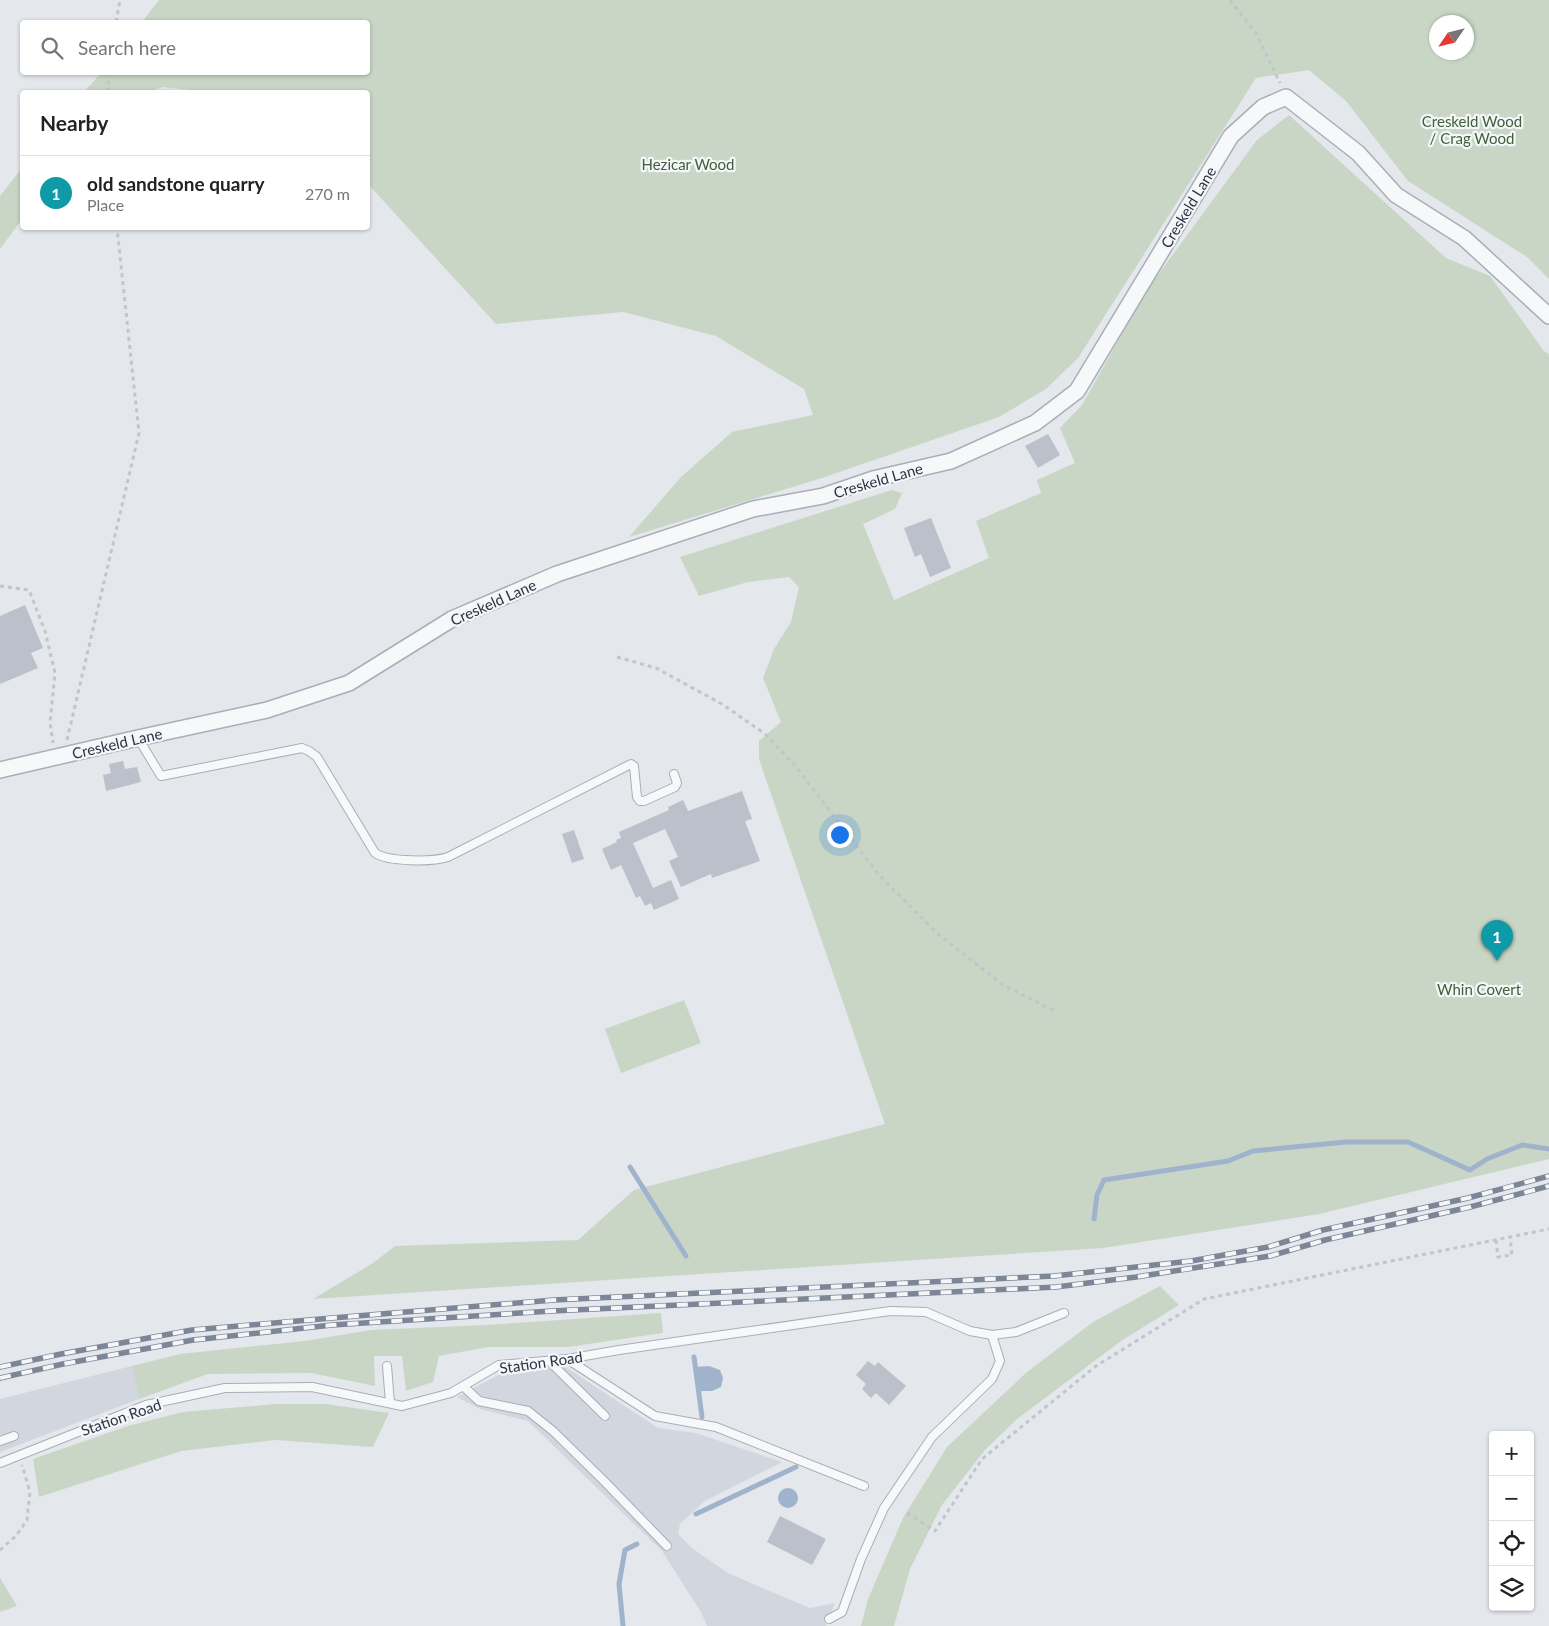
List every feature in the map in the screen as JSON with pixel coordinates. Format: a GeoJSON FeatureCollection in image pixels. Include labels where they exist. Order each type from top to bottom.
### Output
{"type":"FeatureCollection","features":[{"type":"Feature","properties":{"kind":"street"},"geometry":{"type":"LineString","coordinates":[[1286,97],[1358,153],[1396,195],[1464,238],[1549,316]]}},
{"type":"Feature","properties":{"kind":"street","name":"Creskeld Lane"},"geometry":{"type":"LineString","coordinates":[[0,770],[267,710],[349,683],[452,619],[556,574],[754,509],[823,496],[873,479],[950,461],[1035,423],[1077,391],[1231,136],[1263,107],[1286,97]]}},
{"type":"Feature","properties":{"kind":"lane"},"geometry":{"type":"LineString","coordinates":[[138,738],[161,776],[302,748],[310,751],[316,757],[375,852],[380,856],[389,858],[434,860],[448,857],[631,764],[634,766],[637,797],[640,801],[675,787],[677,783],[674,774]]}},
{"type":"Feature","properties":{"kind":"lane","name":"Station Road"},"geometry":{"type":"LineString","coordinates":[[0,1463],[146,1405],[226,1388],[312,1387],[402,1406],[451,1393],[499,1365],[567,1359],[890,1311],[926,1312],[970,1331],[992,1335],[1016,1332],[1064,1313]]}},
{"type":"Feature","properties":{"kind":"lane"},"geometry":{"type":"LineString","coordinates":[[829,1619],[842,1612],[861,1559],[884,1508],[932,1437],[992,1379],[1000,1361],[992,1335]]}},
{"type":"Feature","properties":{"kind":"lane"},"geometry":{"type":"LineString","coordinates":[[567,1359],[655,1416],[716,1428],[864,1486]]}},
{"type":"Feature","properties":{"kind":"lane"},"geometry":{"type":"LineString","coordinates":[[549,1361],[605,1416]]}},
{"type":"Feature","properties":{"kind":"lane"},"geometry":{"type":"LineString","coordinates":[[386,1366],[390,1403]]}},
{"type":"Feature","properties":{"kind":"lane"},"geometry":{"type":"LineString","coordinates":[[463,1386],[479,1401],[528,1411],[559,1437],[667,1546]]}},
{"type":"Feature","properties":{"kind":"lane"},"geometry":{"type":"LineString","coordinates":[[0,1441],[14,1436]]}},
{"type":"Feature","properties":{"kind":"path"},"geometry":{"type":"LineString","coordinates":[[116,20],[120,0]]}},
{"type":"Feature","properties":{"kind":"path"},"geometry":{"type":"LineString","coordinates":[[1230,0],[1256,33],[1286,97]]}},
{"type":"Feature","properties":{"kind":"path"},"geometry":{"type":"LineString","coordinates":[[107,90],[110,75]]}},
{"type":"Feature","properties":{"kind":"path"},"geometry":{"type":"LineString","coordinates":[[59,756],[139,433],[117,230]]}},
{"type":"Feature","properties":{"kind":"path"},"geometry":{"type":"LineString","coordinates":[[0,586],[29,590],[44,631],[55,673],[50,723],[59,756]]}},
{"type":"Feature","properties":{"kind":"path"},"geometry":{"type":"LineString","coordinates":[[616,657],[656,668],[722,704],[765,734],[797,768],[879,875],[939,935],[1003,985],[1057,1012]]}},
{"type":"Feature","properties":{"kind":"path"},"geometry":{"type":"LineString","coordinates":[[906,1513],[935,1532],[982,1459],[1096,1366],[1204,1299],[1549,1229]]}},
{"type":"Feature","properties":{"kind":"path"},"geometry":{"type":"LineString","coordinates":[[1496,1240],[1498,1257],[1512,1255],[1510,1237]]}},
{"type":"Feature","properties":{"kind":"path"},"geometry":{"type":"LineString","coordinates":[[0,1550],[16,1536],[27,1520],[30,1492],[19,1455]]}},
{"type":"Feature","properties":{"kind":"shaded area"},"geometry":{"type":"Polygon","coordinates":[[[132,1366],[139,1399],[0,1452],[0,1399],[132,1366]]]}},
{"type":"Feature","properties":{"kind":"shaded area"},"geometry":{"type":"Polygon","coordinates":[[[564,1366],[658,1428],[696,1433],[782,1462],[705,1501],[680,1524],[678,1534],[693,1549],[728,1573],[810,1608],[835,1603],[826,1626],[707,1626],[701,1612],[662,1551],[528,1421],[480,1409],[457,1397],[506,1371],[564,1366]]]}},
{"type":"Feature","properties":{"kind":"green space"},"geometry":{"type":"Polygon","coordinates":[[[159,0],[1549,0],[1549,279],[1527,257],[1408,181],[1346,101],[1309,70],[1256,78],[1078,358],[1046,389],[999,417],[822,478],[629,537],[681,477],[732,432],[813,415],[804,389],[716,336],[623,312],[496,324],[370,186],[370,90],[191,90],[163,87],[154,90],[86,90],[99,75],[370,75],[370,20],[144,20],[159,0]]]}},
{"type":"Feature","properties":{"kind":"green space","name":"Whin Covert"},"geometry":{"type":"Polygon","coordinates":[[[1289,115],[1446,258],[1490,276],[1544,351],[1549,354],[1549,1159],[1319,1214],[1103,1248],[313,1299],[373,1263],[395,1246],[578,1240],[634,1190],[885,1124],[759,759],[759,741],[781,722],[763,678],[774,649],[791,622],[799,587],[789,577],[748,582],[699,596],[680,557],[892,490],[902,493],[895,509],[863,524],[894,600],[989,558],[976,521],[1041,493],[1037,480],[1075,463],[1060,428],[1082,405],[1146,291],[1257,140],[1289,115]]]}},
{"type":"Feature","properties":{"kind":"green space"},"geometry":{"type":"Polygon","coordinates":[[[20,171],[20,222],[0,249],[0,196],[20,171]]]}},
{"type":"Feature","properties":{"kind":"green space"},"geometry":{"type":"Polygon","coordinates":[[[684,1000],[701,1043],[621,1073],[605,1029],[684,1000]]]}},
{"type":"Feature","properties":{"kind":"green space"},"geometry":{"type":"Polygon","coordinates":[[[1160,1286],[1179,1305],[1121,1341],[1017,1419],[985,1450],[942,1505],[910,1569],[894,1626],[861,1626],[868,1599],[903,1518],[947,1447],[1027,1372],[1093,1322],[1160,1286]]]}},
{"type":"Feature","properties":{"kind":"green space"},"geometry":{"type":"Polygon","coordinates":[[[661,1313],[663,1333],[568,1347],[488,1347],[439,1356],[433,1382],[406,1391],[402,1356],[374,1356],[375,1386],[311,1373],[208,1374],[139,1399],[132,1366],[180,1354],[305,1341],[371,1330],[487,1325],[661,1313]]]}},
{"type":"Feature","properties":{"kind":"green space"},"geometry":{"type":"Polygon","coordinates":[[[276,1404],[326,1404],[389,1413],[373,1447],[276,1440],[181,1451],[39,1497],[33,1459],[128,1426],[183,1412],[276,1404]]]}},
{"type":"Feature","properties":{"kind":"green space"},"geometry":{"type":"Polygon","coordinates":[[[0,1578],[17,1606],[0,1612],[0,1578]]]}},
{"type":"Feature","properties":{"kind":"water"},"geometry":{"type":"Polygon","coordinates":[[[709,1366],[720,1370],[723,1378],[721,1387],[712,1391],[698,1391],[695,1367],[709,1366]]]}},
{"type":"Feature","properties":{"kind":"water"},"geometry":{"type":"Polygon","coordinates":[[[784,1488],[792,1488],[798,1494],[798,1502],[792,1508],[784,1508],[778,1502],[778,1494],[784,1488]]]}},
{"type":"Feature","properties":{"kind":"building"},"geometry":{"type":"Polygon","coordinates":[[[1048,434],[1060,455],[1038,468],[1025,446],[1048,434]]]}},
{"type":"Feature","properties":{"kind":"building"},"geometry":{"type":"Polygon","coordinates":[[[931,518],[951,568],[930,577],[921,554],[915,557],[904,528],[931,518]]]}},
{"type":"Feature","properties":{"kind":"building"},"geometry":{"type":"Polygon","coordinates":[[[25,605],[43,648],[31,653],[38,668],[0,684],[0,616],[25,605]]]}},
{"type":"Feature","properties":{"kind":"building"},"geometry":{"type":"Polygon","coordinates":[[[123,761],[125,769],[137,767],[141,782],[106,791],[103,775],[111,773],[109,764],[123,761]]]}},
{"type":"Feature","properties":{"kind":"building"},"geometry":{"type":"Polygon","coordinates":[[[742,791],[752,819],[745,821],[760,861],[712,878],[711,874],[681,887],[669,861],[678,857],[665,829],[633,843],[653,888],[671,880],[679,899],[654,910],[651,903],[645,906],[640,896],[636,898],[621,865],[611,870],[602,849],[621,838],[619,832],[669,810],[668,807],[683,800],[688,811],[742,791]]]}},
{"type":"Feature","properties":{"kind":"building"},"geometry":{"type":"Polygon","coordinates":[[[574,830],[584,859],[572,863],[562,834],[574,830]]]}},
{"type":"Feature","properties":{"kind":"building"},"geometry":{"type":"Polygon","coordinates":[[[868,1361],[875,1366],[878,1362],[906,1386],[889,1405],[876,1393],[871,1398],[862,1389],[866,1384],[856,1375],[868,1361]]]}},
{"type":"Feature","properties":{"kind":"building"},"geometry":{"type":"Polygon","coordinates":[[[780,1516],[826,1539],[812,1565],[767,1542],[780,1516]]]}},
{"type":"Feature","properties":{"kind":"waterway"},"geometry":{"type":"LineString","coordinates":[[1094,1219],[1097,1195],[1104,1180],[1228,1161],[1253,1151],[1346,1142],[1408,1142],[1470,1170],[1487,1159],[1522,1145],[1549,1149]]}},
{"type":"Feature","properties":{"kind":"waterway"},"geometry":{"type":"LineString","coordinates":[[630,1167],[686,1256]]}},
{"type":"Feature","properties":{"kind":"waterway"},"geometry":{"type":"LineString","coordinates":[[694,1357],[702,1417]]}},
{"type":"Feature","properties":{"kind":"waterway"},"geometry":{"type":"LineString","coordinates":[[696,1514],[796,1467]]}},
{"type":"Feature","properties":{"kind":"waterway"},"geometry":{"type":"LineString","coordinates":[[623,1626],[619,1584],[625,1550],[637,1544]]}},
{"type":"Feature","properties":{"kind":"railway"},"geometry":{"type":"LineString","coordinates":[[0,1367],[192,1330],[554,1300],[1054,1276],[1191,1261],[1268,1247],[1323,1230],[1468,1198],[1549,1176]]}},
{"type":"Feature","properties":{"kind":"railway"},"geometry":{"type":"LineString","coordinates":[[0,1378],[63,1364],[193,1340],[332,1325],[552,1311],[1056,1287],[1136,1277],[1270,1256],[1325,1240],[1470,1207],[1549,1186]]}},
{"type":"Feature","properties":{"kind":"place","name":"old sandstone quarry"},"geometry":{"type":"Point","coordinates":[1497,961]}},
{"type":"Feature","properties":{"kind":"park label","name":"Creskeld Wood / Crag Wood"},"geometry":{"type":"Point","coordinates":[1472,130]}},
{"type":"Feature","properties":{"kind":"park label","name":"Hezicar Wood"},"geometry":{"type":"Point","coordinates":[688,164]}}]}
